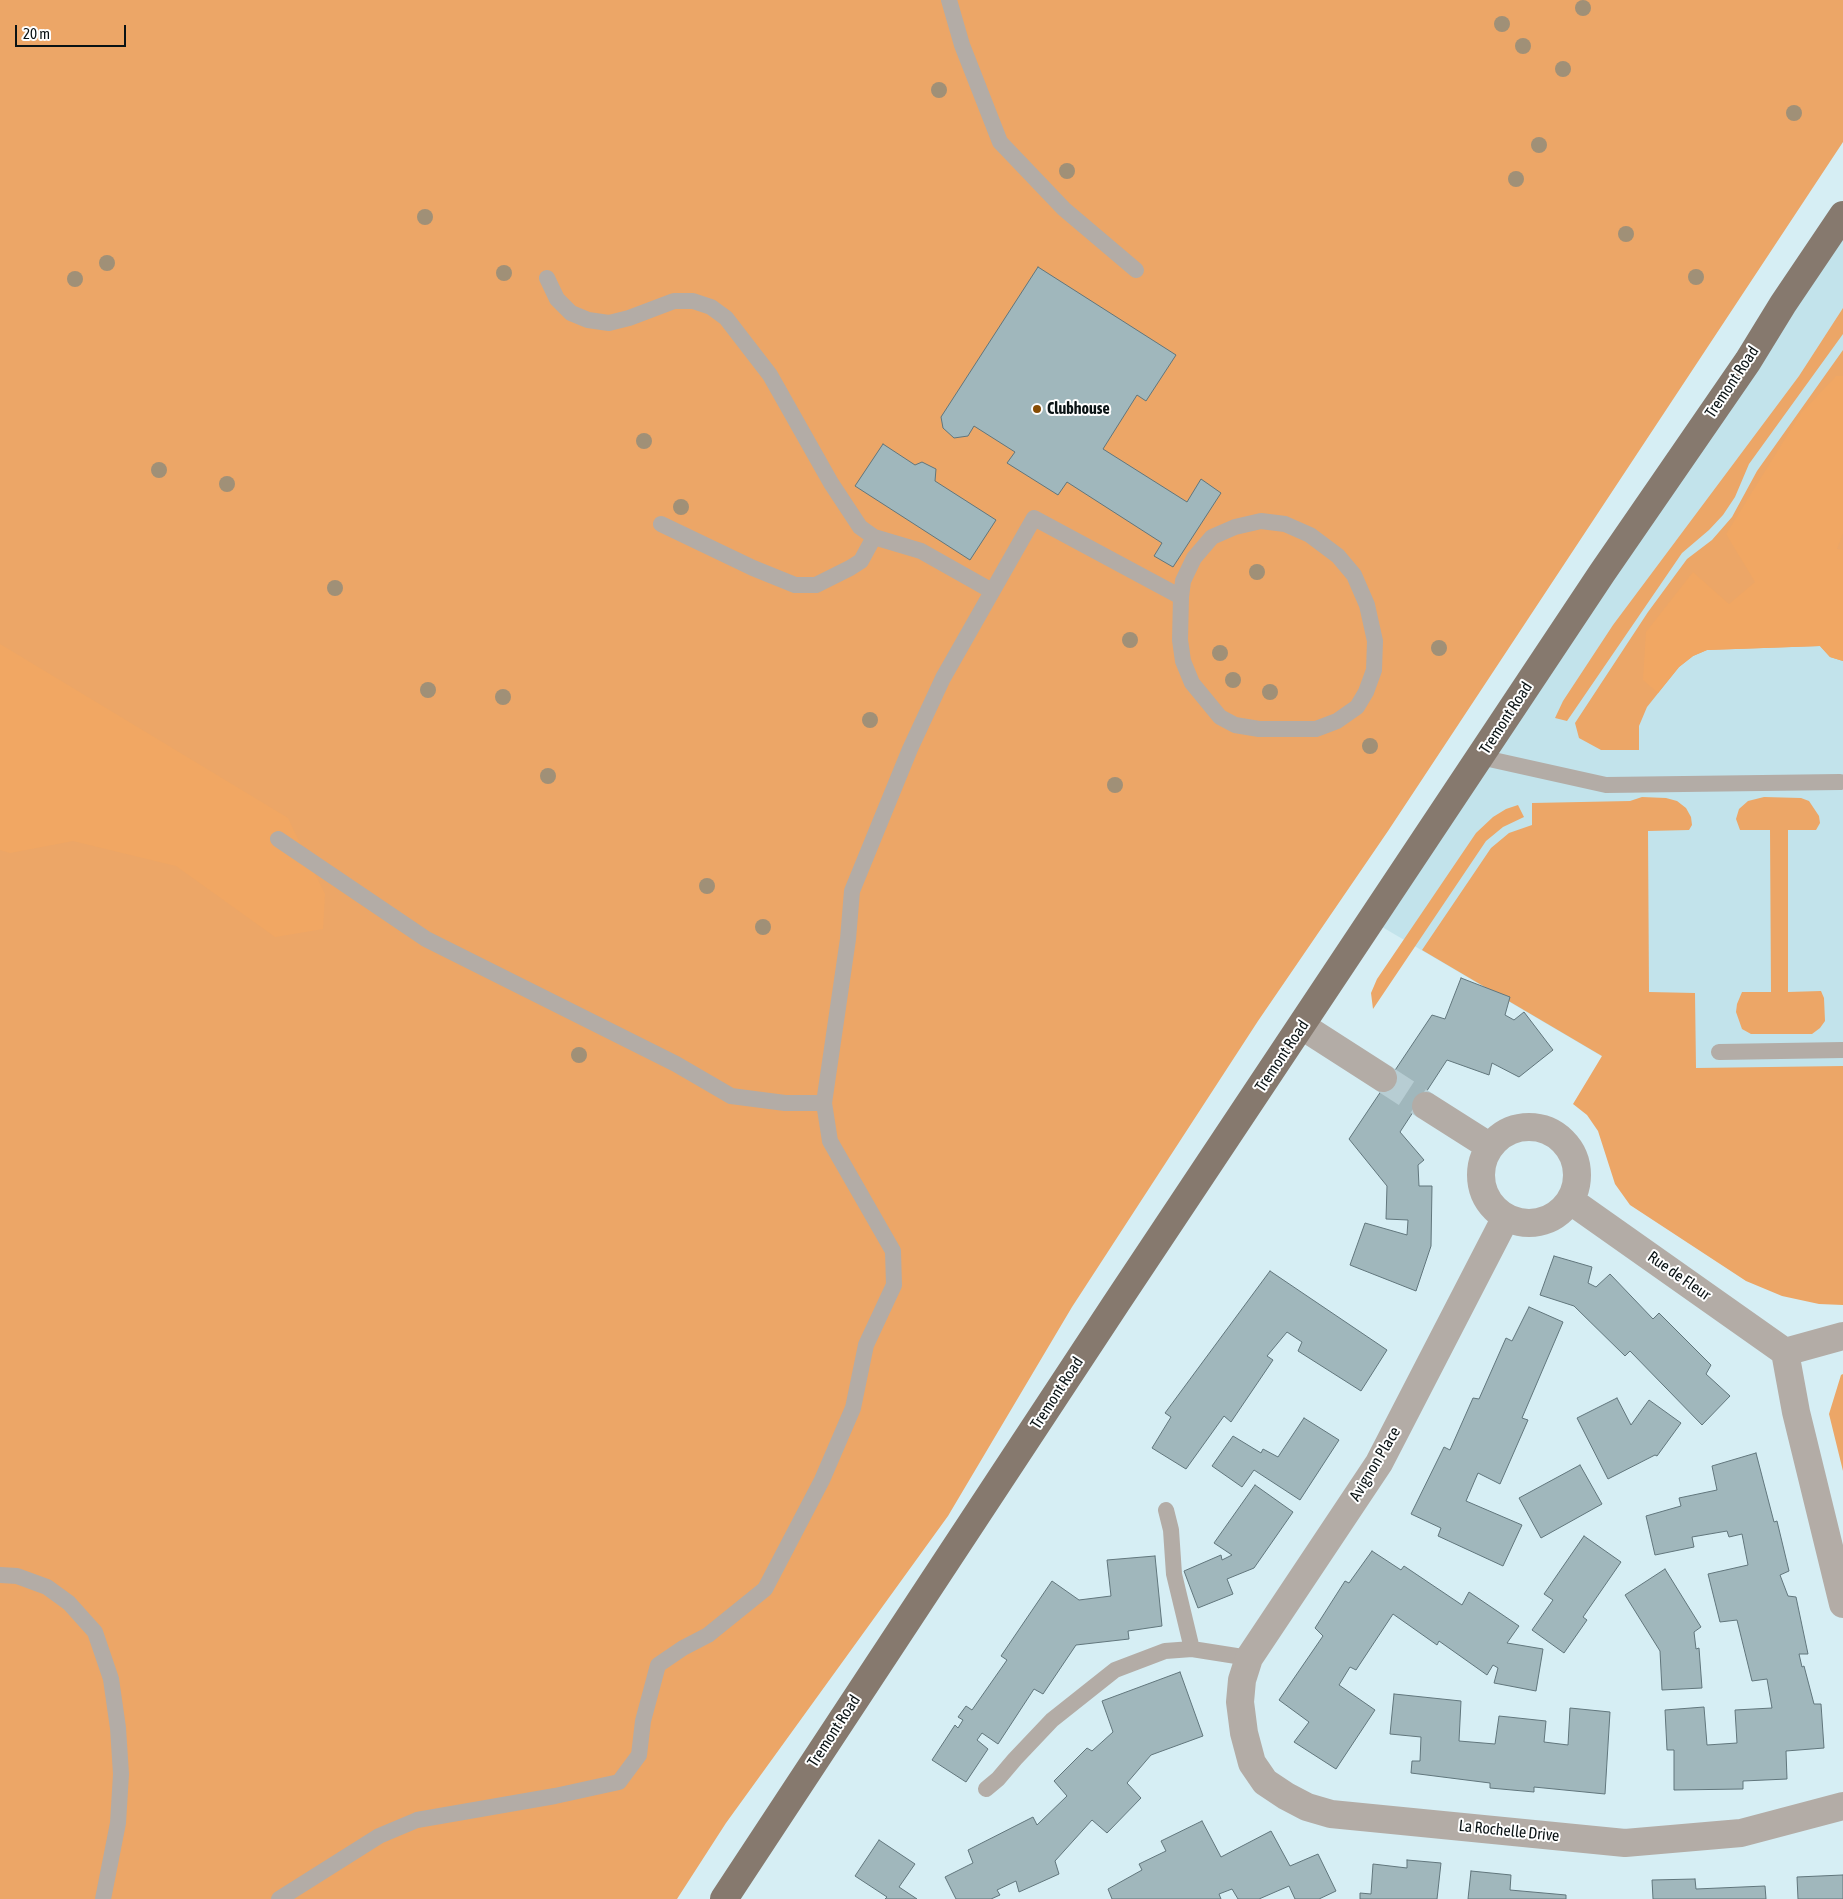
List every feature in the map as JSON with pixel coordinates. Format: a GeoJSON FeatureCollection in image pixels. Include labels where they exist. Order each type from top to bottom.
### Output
{"type":"FeatureCollection","features":[{"type":"Feature","properties":{"kind":"main road"},"geometry":{"type":"LineString","coordinates":[[1783,304],[1801,258],[1843,192]]}},
{"type":"Feature","properties":{"kind":"main road","name":"Tremont Road"},"geometry":{"type":"LineString","coordinates":[[724,1899],[1111,1310],[1602,573],[1748,361],[1783,304],[1843,215]]}},
{"type":"Feature","properties":{"kind":"street"},"geometry":{"type":"LineString","coordinates":[[1302,1026],[1384,1078]]}},
{"type":"Feature","properties":{"kind":"street"},"geometry":{"type":"LineString","coordinates":[[1426,1106],[1489,1146]]}},
{"type":"Feature","properties":{"kind":"street"},"geometry":{"type":"LineString","coordinates":[[1533,1125],[1557,1134],[1573,1152],[1579,1177],[1571,1201],[1553,1218],[1530,1225],[1505,1219],[1486,1199],[1479,1172],[1489,1146],[1508,1130],[1533,1125]]}},
{"type":"Feature","properties":{"kind":"street","name":"Rue de Fleur"},"geometry":{"type":"LineString","coordinates":[[1571,1201],[1786,1352]]}},
{"type":"Feature","properties":{"kind":"street","name":"Avignon Place"},"geometry":{"type":"LineString","coordinates":[[1240,1702],[1242,1680],[1249,1658],[1379,1463],[1505,1219]]}},
{"type":"Feature","properties":{"kind":"street"},"geometry":{"type":"LineString","coordinates":[[1843,1336],[1786,1352],[1796,1412],[1843,1604]]}},
{"type":"Feature","properties":{"kind":"street","name":"La Rochelle Drive"},"geometry":{"type":"LineString","coordinates":[[1240,1702],[1244,1733],[1252,1762],[1265,1782],[1307,1807],[1331,1814],[1625,1843],[1741,1833],[1843,1806]]}},
{"type":"Feature","properties":{"kind":"lane"},"geometry":{"type":"LineString","coordinates":[[948,0],[962,45],[1000,142],[1064,209],[1136,270]]}},
{"type":"Feature","properties":{"kind":"lane"},"geometry":{"type":"LineString","coordinates":[[547,278],[557,299],[572,313],[588,320],[609,323],[629,318],[674,301],[693,301],[711,307],[726,318],[749,345],[770,375],[844,505],[860,527],[874,537],[922,551],[992,591]]}},
{"type":"Feature","properties":{"kind":"lane"},"geometry":{"type":"LineString","coordinates":[[279,1899],[379,1836],[417,1820],[555,1796],[619,1782],[639,1755],[643,1721],[658,1665],[683,1648],[708,1635],[765,1589],[822,1480],[852,1408],[866,1345],[894,1285],[893,1251],[830,1141],[824,1103],[844,966],[852,891],[910,749],[943,678],[1034,518],[1181,598]]}},
{"type":"Feature","properties":{"kind":"lane"},"geometry":{"type":"LineString","coordinates":[[1261,521],[1285,524],[1310,535],[1338,556],[1354,575],[1367,605],[1376,641],[1374,670],[1366,692],[1357,707],[1337,721],[1316,729],[1259,729],[1235,725],[1220,717],[1192,684],[1183,661],[1180,640],[1181,598],[1183,582],[1194,558],[1212,537],[1235,527],[1261,521]]}},
{"type":"Feature","properties":{"kind":"lane"},"geometry":{"type":"LineString","coordinates":[[661,524],[753,568],[795,584],[816,584],[850,568],[860,561],[874,537]]}},
{"type":"Feature","properties":{"kind":"lane"},"geometry":{"type":"LineString","coordinates":[[1480,757],[1606,785],[1840,782]]}},
{"type":"Feature","properties":{"kind":"lane"},"geometry":{"type":"LineString","coordinates":[[278,839],[426,938],[676,1064],[731,1096],[786,1103],[824,1103]]}},
{"type":"Feature","properties":{"kind":"lane"},"geometry":{"type":"LineString","coordinates":[[1719,1052],[1843,1050]]}},
{"type":"Feature","properties":{"kind":"lane"},"geometry":{"type":"LineString","coordinates":[[1166,1510],[1171,1530],[1174,1574],[1192,1649]]}},
{"type":"Feature","properties":{"kind":"lane"},"geometry":{"type":"LineString","coordinates":[[0,1575],[17,1576],[47,1587],[69,1603],[95,1632],[111,1679],[118,1728],[121,1774],[118,1823],[103,1899]]}},
{"type":"Feature","properties":{"kind":"lane"},"geometry":{"type":"LineString","coordinates":[[986,1789],[998,1779],[1014,1759],[1052,1720],[1115,1670],[1165,1651],[1192,1649],[1249,1658]]}},
{"type":"Feature","properties":{"kind":"shaded area"},"geometry":{"type":"Polygon","coordinates":[[[0,0],[1843,0],[1843,142],[1388,831],[1258,1021],[1072,1307],[948,1516],[726,1823],[677,1899],[0,1899],[0,0]]]}},
{"type":"Feature","properties":{"kind":"shaded area"},"geometry":{"type":"Polygon","coordinates":[[[1843,215],[1843,1081],[1642,1080],[1372,921],[1843,215]]]}},
{"type":"Feature","properties":{"kind":"shaded area"},"geometry":{"type":"Polygon","coordinates":[[[1843,308],[1843,334],[1749,464],[1735,497],[1723,515],[1682,553],[1567,721],[1555,718],[1563,701],[1613,625],[1799,376],[1843,308]]]}},
{"type":"Feature","properties":{"kind":"shaded area"},"geometry":{"type":"Polygon","coordinates":[[[1843,350],[1843,661],[1830,657],[1820,646],[1707,650],[1693,656],[1679,667],[1647,707],[1639,726],[1639,750],[1601,750],[1579,738],[1575,723],[1648,612],[1687,559],[1712,540],[1732,517],[1757,471],[1843,350]]]}},
{"type":"Feature","properties":{"kind":"shaded area"},"geometry":{"type":"Polygon","coordinates":[[[1836,376],[1843,376],[1843,533],[1837,549],[1843,550],[1843,661],[1830,657],[1820,646],[1707,650],[1693,656],[1679,667],[1658,693],[1643,680],[1646,632],[1693,572],[1729,604],[1755,582],[1726,534],[1801,413],[1836,376]]]}},
{"type":"Feature","properties":{"kind":"shaded area"},"geometry":{"type":"Polygon","coordinates":[[[0,644],[288,818],[325,894],[323,929],[275,937],[176,866],[73,841],[10,853],[0,850],[0,644]]]}},
{"type":"Feature","properties":{"kind":"shaded area"},"geometry":{"type":"Polygon","coordinates":[[[1642,797],[1666,798],[1677,801],[1686,808],[1691,817],[1692,825],[1689,830],[1648,831],[1649,992],[1695,993],[1696,1068],[1843,1066],[1843,1305],[1819,1304],[1782,1296],[1746,1281],[1630,1205],[1615,1184],[1598,1131],[1587,1115],[1573,1104],[1602,1056],[1422,950],[1491,848],[1509,833],[1532,825],[1532,803],[1630,801],[1642,797]]]}},
{"type":"Feature","properties":{"kind":"shaded area"},"geometry":{"type":"Polygon","coordinates":[[[1764,797],[1801,798],[1809,801],[1819,816],[1820,823],[1816,830],[1788,830],[1788,992],[1821,991],[1824,998],[1825,1021],[1812,1034],[1751,1034],[1742,1029],[1736,1012],[1742,992],[1771,992],[1770,830],[1740,830],[1736,819],[1739,809],[1748,801],[1764,797]]]}},
{"type":"Feature","properties":{"kind":"shaded area"},"geometry":{"type":"Polygon","coordinates":[[[1518,805],[1524,817],[1503,827],[1486,841],[1373,1009],[1371,993],[1377,979],[1476,833],[1493,817],[1506,809],[1518,805]]]}},
{"type":"Feature","properties":{"kind":"shaded area"},"geometry":{"type":"Polygon","coordinates":[[[1843,1374],[1843,1471],[1829,1414],[1841,1375],[1843,1374]]]}},
{"type":"Feature","properties":{"kind":"building","name":"Clubhouse"},"geometry":{"type":"Polygon","coordinates":[[[1038,267],[1176,355],[1146,401],[1137,395],[1103,449],[1187,502],[1201,479],[1221,493],[1173,567],[1154,556],[1162,543],[1067,482],[1058,495],[1007,463],[1015,452],[974,426],[968,436],[954,438],[943,428],[941,417],[1038,267]]]}},
{"type":"Feature","properties":{"kind":"building"},"geometry":{"type":"Polygon","coordinates":[[[883,444],[915,465],[922,462],[936,469],[935,481],[996,520],[970,560],[855,486],[883,444]]]}},
{"type":"Feature","properties":{"kind":"building"},"geometry":{"type":"Polygon","coordinates":[[[1461,978],[1510,997],[1505,1015],[1514,1020],[1524,1012],[1553,1050],[1519,1077],[1492,1063],[1489,1075],[1447,1060],[1400,1132],[1424,1160],[1418,1165],[1419,1186],[1432,1186],[1431,1246],[1416,1291],[1350,1265],[1365,1223],[1407,1235],[1408,1220],[1386,1219],[1387,1186],[1349,1139],[1432,1015],[1445,1019],[1461,978]]]}},
{"type":"Feature","properties":{"kind":"building"},"geometry":{"type":"Polygon","coordinates":[[[1554,1256],[1592,1267],[1588,1283],[1596,1287],[1610,1274],[1653,1319],[1659,1313],[1711,1365],[1706,1374],[1730,1396],[1702,1425],[1630,1351],[1625,1356],[1574,1306],[1540,1295],[1554,1256]]]}},
{"type":"Feature","properties":{"kind":"building"},"geometry":{"type":"Polygon","coordinates":[[[1270,1271],[1387,1350],[1361,1391],[1298,1351],[1302,1342],[1287,1332],[1267,1356],[1273,1360],[1231,1422],[1224,1416],[1186,1469],[1152,1448],[1171,1417],[1165,1413],[1270,1271]]]}},
{"type":"Feature","properties":{"kind":"building"},"geometry":{"type":"Polygon","coordinates":[[[1529,1307],[1563,1322],[1522,1418],[1528,1420],[1500,1484],[1478,1473],[1466,1501],[1522,1525],[1503,1566],[1438,1536],[1441,1528],[1411,1514],[1444,1447],[1450,1450],[1473,1398],[1479,1399],[1506,1338],[1512,1341],[1529,1307]]]}},
{"type":"Feature","properties":{"kind":"building"},"geometry":{"type":"Polygon","coordinates":[[[1617,1398],[1631,1425],[1649,1400],[1681,1423],[1657,1456],[1655,1455],[1608,1479],[1577,1418],[1617,1398]]]}},
{"type":"Feature","properties":{"kind":"building"},"geometry":{"type":"Polygon","coordinates":[[[1304,1418],[1339,1440],[1300,1500],[1254,1470],[1242,1487],[1212,1466],[1233,1436],[1261,1453],[1263,1449],[1278,1457],[1304,1418]]]}},
{"type":"Feature","properties":{"kind":"building"},"geometry":{"type":"Polygon","coordinates":[[[1756,1453],[1774,1522],[1777,1521],[1789,1571],[1780,1575],[1788,1596],[1796,1597],[1808,1654],[1799,1654],[1802,1667],[1804,1666],[1814,1704],[1821,1704],[1824,1748],[1786,1751],[1787,1779],[1743,1781],[1743,1789],[1674,1790],[1674,1750],[1667,1750],[1665,1710],[1704,1707],[1707,1745],[1737,1743],[1735,1710],[1772,1708],[1767,1679],[1752,1681],[1737,1620],[1720,1622],[1708,1574],[1748,1565],[1742,1534],[1729,1537],[1727,1531],[1692,1537],[1694,1547],[1655,1555],[1646,1516],[1681,1506],[1679,1498],[1717,1490],[1712,1466],[1756,1453]]]}},
{"type":"Feature","properties":{"kind":"building"},"geometry":{"type":"Polygon","coordinates":[[[1580,1465],[1602,1504],[1541,1538],[1519,1498],[1580,1465]]]}},
{"type":"Feature","properties":{"kind":"building"},"geometry":{"type":"Polygon","coordinates":[[[1255,1485],[1293,1512],[1254,1568],[1227,1579],[1233,1594],[1198,1608],[1184,1571],[1221,1555],[1222,1560],[1232,1555],[1214,1543],[1255,1485]]]}},
{"type":"Feature","properties":{"kind":"building"},"geometry":{"type":"Polygon","coordinates":[[[1584,1536],[1621,1562],[1583,1617],[1587,1620],[1564,1653],[1532,1630],[1553,1600],[1544,1594],[1584,1536]]]}},
{"type":"Feature","properties":{"kind":"building"},"geometry":{"type":"Polygon","coordinates":[[[1372,1551],[1401,1570],[1404,1566],[1462,1605],[1469,1592],[1519,1626],[1507,1643],[1543,1649],[1536,1691],[1494,1683],[1498,1668],[1493,1665],[1487,1675],[1439,1641],[1437,1645],[1393,1614],[1356,1670],[1350,1667],[1339,1685],[1375,1710],[1336,1769],[1294,1742],[1309,1722],[1279,1700],[1323,1636],[1315,1628],[1345,1581],[1349,1583],[1372,1551]]]}},
{"type":"Feature","properties":{"kind":"building"},"geometry":{"type":"Polygon","coordinates":[[[1155,1556],[1162,1626],[1128,1631],[1129,1639],[1076,1645],[1043,1694],[1034,1689],[998,1744],[982,1733],[977,1740],[988,1749],[966,1782],[932,1760],[955,1725],[958,1728],[963,1720],[958,1717],[966,1706],[972,1710],[1007,1660],[1001,1656],[1052,1581],[1079,1600],[1111,1596],[1107,1560],[1155,1556]]]}},
{"type":"Feature","properties":{"kind":"building"},"geometry":{"type":"Polygon","coordinates":[[[1665,1569],[1701,1627],[1694,1632],[1696,1649],[1699,1648],[1702,1688],[1662,1690],[1660,1651],[1625,1595],[1665,1569]]]}},
{"type":"Feature","properties":{"kind":"building"},"geometry":{"type":"Polygon","coordinates":[[[1180,1672],[1203,1736],[1151,1755],[1127,1783],[1141,1798],[1107,1833],[1092,1820],[1055,1861],[1059,1874],[1019,1892],[1016,1881],[997,1890],[1000,1895],[991,1899],[956,1899],[945,1877],[973,1863],[968,1850],[1033,1817],[1037,1825],[1067,1796],[1054,1781],[1087,1748],[1092,1751],[1113,1732],[1102,1701],[1180,1672]]]}},
{"type":"Feature","properties":{"kind":"building"},"geometry":{"type":"Polygon","coordinates":[[[1394,1694],[1461,1701],[1459,1741],[1495,1744],[1499,1716],[1546,1721],[1544,1742],[1568,1745],[1570,1708],[1610,1712],[1605,1794],[1534,1787],[1534,1792],[1490,1788],[1490,1783],[1411,1773],[1412,1761],[1420,1761],[1421,1737],[1390,1734],[1394,1694]]]}},
{"type":"Feature","properties":{"kind":"building"},"geometry":{"type":"Polygon","coordinates":[[[1202,1821],[1221,1857],[1271,1831],[1290,1866],[1318,1854],[1336,1891],[1319,1899],[1295,1899],[1289,1886],[1259,1899],[1238,1899],[1232,1889],[1219,1894],[1221,1899],[1112,1899],[1108,1889],[1142,1870],[1139,1864],[1166,1851],[1161,1841],[1202,1821]]]}},
{"type":"Feature","properties":{"kind":"building"},"geometry":{"type":"Polygon","coordinates":[[[879,1840],[915,1864],[899,1887],[917,1899],[885,1899],[887,1897],[855,1876],[879,1840]]]}},
{"type":"Feature","properties":{"kind":"building"},"geometry":{"type":"Polygon","coordinates":[[[1407,1860],[1441,1863],[1437,1899],[1360,1899],[1360,1893],[1371,1894],[1373,1864],[1407,1868],[1407,1860]]]}},
{"type":"Feature","properties":{"kind":"building"},"geometry":{"type":"Polygon","coordinates":[[[1471,1871],[1511,1875],[1510,1890],[1566,1895],[1566,1899],[1468,1899],[1471,1871]]]}},
{"type":"Feature","properties":{"kind":"building"},"geometry":{"type":"Polygon","coordinates":[[[1843,1875],[1843,1899],[1798,1899],[1797,1877],[1843,1875]]]}},
{"type":"Feature","properties":{"kind":"building"},"geometry":{"type":"Polygon","coordinates":[[[1695,1879],[1696,1889],[1765,1886],[1766,1899],[1653,1899],[1652,1880],[1695,1879]]]}},
{"type":"Feature","properties":{"kind":"tunnel"},"geometry":{"type":"LineString","coordinates":[[1383,1078],[1426,1106]]}},
{"type":"Feature","properties":{"kind":"place","name":"Clubhouse"},"geometry":{"type":"Point","coordinates":[1037,409]}}]}
